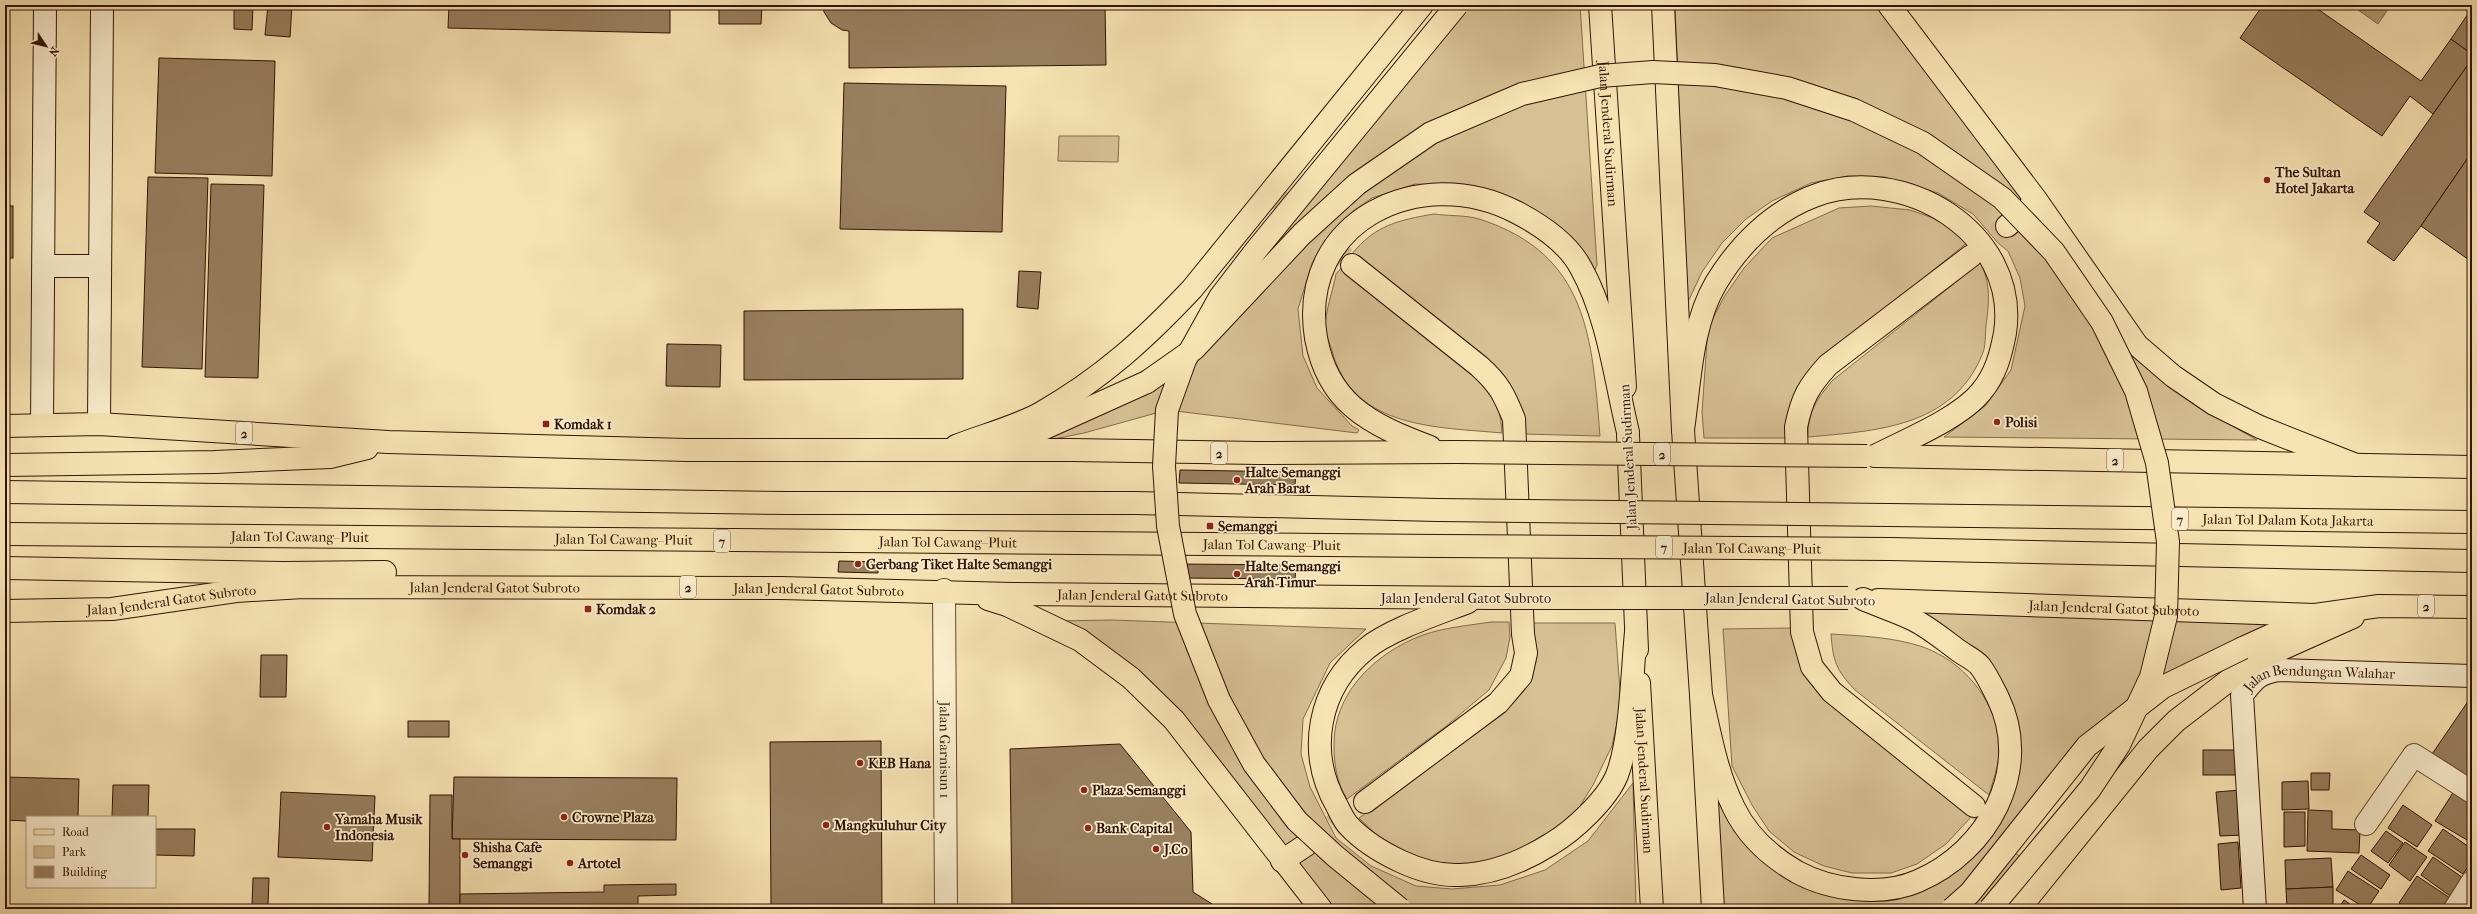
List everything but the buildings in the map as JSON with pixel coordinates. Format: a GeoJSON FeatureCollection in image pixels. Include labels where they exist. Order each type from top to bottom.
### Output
{"type":"FeatureCollection","features":[{"type":"Feature","properties":{"kind":"main road"},"geometry":{"type":"LineString","coordinates":[[943,450],[1040,414],[1107,371],[1152,332],[1192,289],[1279,189],[1422,5]]}},
{"type":"Feature","properties":{"kind":"main road"},"geometry":{"type":"LineString","coordinates":[[1400,909],[1335,856],[1297,821],[1254,764],[1219,700],[1186,614],[1168,526],[1164,466],[1167,410],[1185,360],[1220,297],[1257,249],[1458,5]]}},
{"type":"Feature","properties":{"kind":"main road","name":"Jalan Jenderal Sudirman"},"geometry":{"type":"LineString","coordinates":[[1600,5],[1628,432],[1636,632],[1652,909]]}},
{"type":"Feature","properties":{"kind":"main road"},"geometry":{"type":"LineString","coordinates":[[1663,5],[1683,430],[1702,695],[1713,909]]}},
{"type":"Feature","properties":{"kind":"main road"},"geometry":{"type":"LineString","coordinates":[[1889,5],[2037,201],[2137,345],[2173,376],[2214,404],[2260,427],[2356,464]]}},
{"type":"Feature","properties":{"kind":"main road"},"geometry":{"type":"LineString","coordinates":[[994,451],[1147,382],[1194,349],[1302,234],[1357,184],[1431,133],[1522,94],[1600,76],[1653,72],[1715,75],[1787,88],[1854,110],[1923,143],[2002,198],[2054,252],[2102,322],[2136,391],[2157,463],[2168,542],[2166,616],[2151,677],[2119,745],[2090,790],[1990,909]]}},
{"type":"Feature","properties":{"kind":"main road"},"geometry":{"type":"LineString","coordinates":[[1683,430],[1699,322],[1716,283],[1745,244],[1774,216],[1814,196],[1846,188],[1888,189],[1918,198],[1950,215],[1977,237],[1995,265],[2003,285],[2008,314],[2001,358],[1981,392],[1950,417],[1871,456]]}},
{"type":"Feature","properties":{"kind":"main road"},"geometry":{"type":"LineString","coordinates":[[1450,452],[1407,439],[1373,421],[1353,407],[1336,388],[1320,359],[1314,325],[1317,286],[1329,256],[1346,234],[1369,214],[1396,200],[1434,194],[1474,196],[1504,205],[1535,221],[1558,240],[1581,266],[1598,303],[1628,432]]}},
{"type":"Feature","properties":{"kind":"main road"},"geometry":{"type":"LineString","coordinates":[[2007,226],[2037,201]]}},
{"type":"Feature","properties":{"kind":"main road"},"geometry":{"type":"LineString","coordinates":[[1970,256],[1828,365],[1810,384],[1800,407],[1796,427],[1802,632],[1812,667],[1832,692],[1974,806]]}},
{"type":"Feature","properties":{"kind":"main road"},"geometry":{"type":"LineString","coordinates":[[1352,265],[1479,366],[1498,383],[1508,402],[1514,419],[1523,634],[1526,653],[1521,676],[1498,703],[1365,802]]}},
{"type":"Feature","properties":{"kind":"main road","name":"2"},"geometry":{"type":"LineString","coordinates":[[5,426],[99,424],[388,442],[687,450],[943,450],[1258,453],[1450,452],[1871,456],[2472,467]]}},
{"type":"Feature","properties":{"kind":"main road"},"geometry":{"type":"LineString","coordinates":[[5,465],[214,462],[330,456],[388,442]]}},
{"type":"Feature","properties":{"kind":"main road","name":"Jalan Tol Dalam Kota Jakarta"},"geometry":{"type":"LineString","coordinates":[[5,492],[788,503],[1135,503],[1438,510],[2472,522]]}},
{"type":"Feature","properties":{"kind":"main road","name":"Jalan Tol Cawang–Pluit"},"geometry":{"type":"LineString","coordinates":[[5,534],[1890,549],[2472,561]]}},
{"type":"Feature","properties":{"kind":"main road"},"geometry":{"type":"LineString","coordinates":[[5,568],[283,574],[338,572],[802,576],[945,591],[1007,604],[1080,640],[1131,678],[1174,720],[1282,861],[1321,909]]}},
{"type":"Feature","properties":{"kind":"main road","name":"Jalan Jenderal Gatot Subroto"},"geometry":{"type":"LineString","coordinates":[[5,611],[112,609],[236,591],[303,587],[722,587],[1044,594],[1486,598],[1855,599],[2316,615],[2379,606],[2472,608]]}},
{"type":"Feature","properties":{"kind":"main road"},"geometry":{"type":"LineString","coordinates":[[1486,598],[1401,629],[1366,648],[1338,678],[1321,719],[1320,761],[1330,794],[1347,825],[1378,851],[1418,869],[1458,876],[1500,868],[1536,853],[1569,833],[1592,811],[1617,776],[1625,739],[1636,632]]}},
{"type":"Feature","properties":{"kind":"main road"},"geometry":{"type":"LineString","coordinates":[[1702,695],[1717,765],[1734,809],[1755,839],[1779,862],[1812,880],[1847,889],[1881,889],[1917,882],[1941,868],[1962,852],[1982,832],[2000,799],[2009,774],[2012,744],[2006,715],[1980,666],[1914,620],[1855,599]]}},
{"type":"Feature","properties":{"kind":"main road"},"geometry":{"type":"LineString","coordinates":[[2020,909],[2051,866],[2148,749],[2176,721],[2231,679],[2266,656],[2379,606]]}},
{"type":"Feature","properties":{"kind":"main road"},"geometry":{"type":"LineString","coordinates":[[1952,909],[1970,892],[2087,746],[2163,687],[2243,648],[2316,615]]}},
{"type":"Feature","properties":{"kind":"main road"},"geometry":{"type":"LineString","coordinates":[[1282,861],[1306,845]]}},
{"type":"Feature","properties":{"kind":"street"},"geometry":{"type":"LineString","coordinates":[[42,425],[45,5]]}},
{"type":"Feature","properties":{"kind":"street"},"geometry":{"type":"LineString","coordinates":[[99,424],[102,5]]}},
{"type":"Feature","properties":{"kind":"street"},"geometry":{"type":"LineString","coordinates":[[44,266],[100,266]]}},
{"type":"Feature","properties":{"kind":"street","name":"Jalan Garnisun 1"},"geometry":{"type":"LineString","coordinates":[[945,591],[946,909]]}},
{"type":"Feature","properties":{"kind":"street","name":"Jalan Bendungan Walahar"},"geometry":{"type":"LineString","coordinates":[[2255,909],[2242,695],[2262,673],[2278,670],[2472,676]]}},
{"type":"Feature","properties":{"kind":"street"},"geometry":{"type":"LineString","coordinates":[[2366,824],[2414,754],[2472,792]]}},
{"type":"Feature","properties":{"kind":"street"},"geometry":{"type":"LineString","coordinates":[[2455,909],[2472,883]]}},
{"type":"Feature","properties":{"kind":"green space"},"geometry":{"type":"Polygon","coordinates":[[[1458,5],[1580,5],[1597,265],[1595,270],[1535,212],[1498,193],[1463,186],[1415,184],[1372,198],[1353,211],[1326,239],[1312,263],[1298,309],[1303,356],[1317,388],[1352,426],[1359,430],[1357,433],[1167,410],[1084,433],[994,451],[1189,353],[1458,5]]]}},
{"type":"Feature","properties":{"kind":"green space"},"geometry":{"type":"Polygon","coordinates":[[[1675,5],[1879,5],[2136,356],[2195,405],[2257,440],[1944,437],[1985,406],[2011,370],[2025,306],[2020,278],[2008,251],[1998,243],[1973,214],[1938,193],[1884,177],[1847,176],[1811,183],[1772,201],[1746,219],[1722,243],[1702,272],[1687,304],[1675,5]]]}},
{"type":"Feature","properties":{"kind":"green space"},"geometry":{"type":"Polygon","coordinates":[[[1059,136],[1119,136],[1118,162],[1058,161],[1059,136]]]}},
{"type":"Feature","properties":{"kind":"green space"},"geometry":{"type":"Polygon","coordinates":[[[1871,206],[1910,210],[1942,221],[1968,242],[1817,364],[1785,438],[1704,438],[1702,412],[1708,328],[1724,297],[1744,268],[1772,238],[1839,208],[1871,206]]]}},
{"type":"Feature","properties":{"kind":"green space"},"geometry":{"type":"Polygon","coordinates":[[[1434,214],[1463,216],[1479,219],[1515,234],[1543,254],[1564,277],[1578,304],[1587,334],[1593,366],[1600,436],[1522,434],[1521,420],[1352,254],[1370,236],[1388,225],[1434,214]]]}},
{"type":"Feature","properties":{"kind":"green space"},"geometry":{"type":"Polygon","coordinates":[[[1980,263],[1984,270],[1988,285],[1988,309],[1984,348],[1982,355],[1969,379],[1951,398],[1931,411],[1908,421],[1884,428],[1808,437],[1809,420],[1814,406],[1833,380],[1980,263]]]}},
{"type":"Feature","properties":{"kind":"green space"},"geometry":{"type":"Polygon","coordinates":[[[1342,267],[1484,383],[1498,406],[1502,433],[1452,429],[1402,419],[1379,410],[1360,397],[1344,379],[1333,354],[1325,328],[1336,274],[1342,267]]]}},
{"type":"Feature","properties":{"kind":"green space"},"geometry":{"type":"Polygon","coordinates":[[[1863,599],[2315,615],[2243,648],[2087,746],[2007,847],[2029,863],[1991,909],[1713,909],[1717,765],[1734,810],[1812,880],[1917,882],[1983,831],[2012,744],[1980,666],[1863,599]]]}},
{"type":"Feature","properties":{"kind":"green space"},"geometry":{"type":"Polygon","coordinates":[[[1112,620],[1366,629],[1330,663],[1303,719],[1301,754],[1310,787],[1336,838],[1371,866],[1416,886],[1452,889],[1500,885],[1545,870],[1588,841],[1633,783],[1636,909],[1321,909],[1174,720],[1055,621],[1112,620]]]}},
{"type":"Feature","properties":{"kind":"green space"},"geometry":{"type":"Polygon","coordinates":[[[1491,622],[1509,622],[1510,637],[1506,658],[1489,690],[1445,727],[1347,799],[1340,785],[1336,772],[1334,744],[1340,710],[1348,694],[1358,680],[1383,657],[1398,647],[1422,635],[1461,626],[1491,622]]]}},
{"type":"Feature","properties":{"kind":"green space"},"geometry":{"type":"Polygon","coordinates":[[[1533,623],[1615,623],[1621,704],[1612,746],[1593,785],[1572,819],[1502,861],[1461,865],[1426,861],[1381,839],[1359,818],[1450,752],[1508,704],[1529,680],[1536,662],[1533,623]]]}},
{"type":"Feature","properties":{"kind":"green space"},"geometry":{"type":"Polygon","coordinates":[[[1793,628],[1801,663],[1972,816],[1946,844],[1917,864],[1891,873],[1852,873],[1824,866],[1794,852],[1769,831],[1752,805],[1732,766],[1723,629],[1793,628]]]}},
{"type":"Feature","properties":{"kind":"green space"},"geometry":{"type":"Polygon","coordinates":[[[1831,634],[1900,641],[1923,647],[1937,653],[1963,671],[1983,695],[1996,723],[2000,745],[1995,774],[1989,795],[1855,690],[1840,671],[1834,658],[1831,634]]]}},
{"type":"Feature","properties":{"kind":"shaded area"},"geometry":{"type":"Polygon","coordinates":[[[2351,5],[2391,5],[2378,24],[2351,5]]]}},
{"type":"Feature","properties":{"kind":"tunnel"},"geometry":{"type":"LineString","coordinates":[[1279,200],[1348,261]]}},
{"type":"Feature","properties":{"kind":"tunnel"},"geometry":{"type":"LineString","coordinates":[[1971,256],[2007,226]]}},
{"type":"Feature","properties":{"kind":"tunnel"},"geometry":{"type":"LineString","coordinates":[[1306,845],[1365,802]]}},
{"type":"Feature","properties":{"kind":"tunnel"},"geometry":{"type":"LineString","coordinates":[[1975,807],[2048,864]]}},
{"type":"Feature","properties":{"kind":"place","name":"The Sultan Hotel Jakarta"},"geometry":{"type":"Point","coordinates":[2267,180]}},
{"type":"Feature","properties":{"kind":"place","name":"Polisi"},"geometry":{"type":"Point","coordinates":[1997,422]}},
{"type":"Feature","properties":{"kind":"place","name":"Komdak 1"},"geometry":{"type":"Point","coordinates":[546,424]}},
{"type":"Feature","properties":{"kind":"place","name":"Halte Semanggi Arah Barat"},"geometry":{"type":"Point","coordinates":[1237,480]}},
{"type":"Feature","properties":{"kind":"place","name":"Semanggi"},"geometry":{"type":"Point","coordinates":[1210,526]}},
{"type":"Feature","properties":{"kind":"place","name":"Gerbang Tiket Halte Semanggi"},"geometry":{"type":"Point","coordinates":[858,564]}},
{"type":"Feature","properties":{"kind":"place","name":"Halte Semanggi Arah Timur"},"geometry":{"type":"Point","coordinates":[1237,574]}},
{"type":"Feature","properties":{"kind":"place","name":"Komdak 2"},"geometry":{"type":"Point","coordinates":[588,609]}},
{"type":"Feature","properties":{"kind":"place","name":"KEB Hana"},"geometry":{"type":"Point","coordinates":[860,763]}},
{"type":"Feature","properties":{"kind":"place","name":"Plaza Semanggi"},"geometry":{"type":"Point","coordinates":[1084,790]}},
{"type":"Feature","properties":{"kind":"place","name":"Crowne Plaza"},"geometry":{"type":"Point","coordinates":[564,817]}},
{"type":"Feature","properties":{"kind":"place","name":"Mangkuluhur City"},"geometry":{"type":"Point","coordinates":[826,825]}},
{"type":"Feature","properties":{"kind":"place","name":"Yamaha Musik Indonesia"},"geometry":{"type":"Point","coordinates":[327,827]}},
{"type":"Feature","properties":{"kind":"place","name":"Bank Capital"},"geometry":{"type":"Point","coordinates":[1088,828]}},
{"type":"Feature","properties":{"kind":"place","name":"J.Co"},"geometry":{"type":"Point","coordinates":[1156,849]}},
{"type":"Feature","properties":{"kind":"place","name":"Shisha Cafe Semanggi"},"geometry":{"type":"Point","coordinates":[465,855]}},
{"type":"Feature","properties":{"kind":"place","name":"Artotel"},"geometry":{"type":"Point","coordinates":[570,863]}}]}
